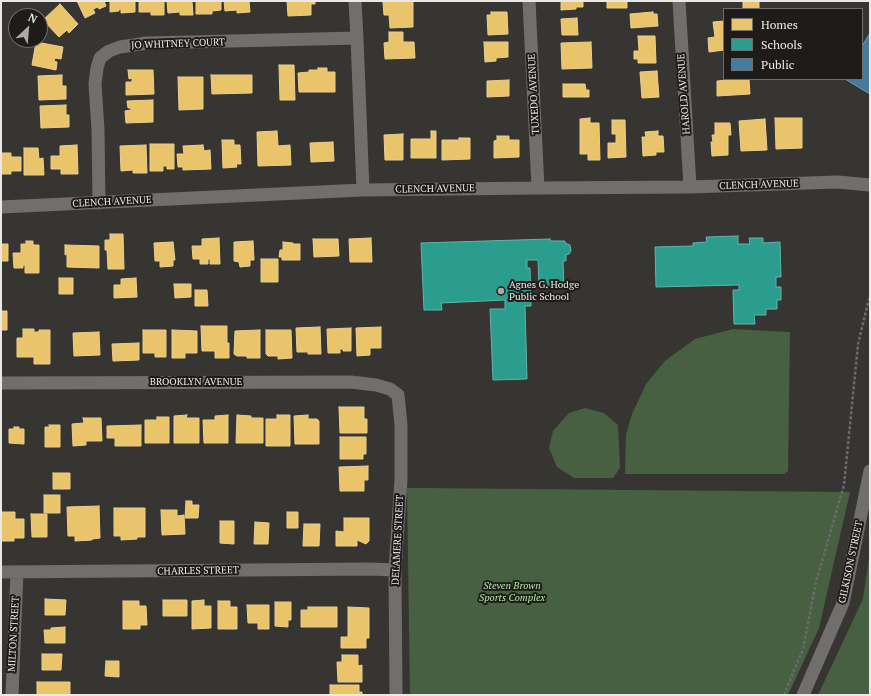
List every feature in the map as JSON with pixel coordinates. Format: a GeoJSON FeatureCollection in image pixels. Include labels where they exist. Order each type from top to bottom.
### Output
{"type":"FeatureCollection","features":[{"type":"Feature","properties":{"kind":"street"},"geometry":{"type":"LineString","coordinates":[[355,1],[363,190]]}},
{"type":"Feature","properties":{"kind":"street","name":"TUXEDO AVENUE"},"geometry":{"type":"LineString","coordinates":[[529,1],[538,188]]}},
{"type":"Feature","properties":{"kind":"street","name":"HAROLD AVENUE"},"geometry":{"type":"LineString","coordinates":[[679,1],[690,187]]}},
{"type":"Feature","properties":{"kind":"street","name":"JO WHITNEY COURT"},"geometry":{"type":"LineString","coordinates":[[98,203],[98,130],[95,84],[100,58],[109,51],[120,47],[147,44],[357,38]]}},
{"type":"Feature","properties":{"kind":"street","name":"CLENCH AVENUE"},"geometry":{"type":"LineString","coordinates":[[1,207],[363,190],[690,187],[838,182],[870,185]]}},
{"type":"Feature","properties":{"kind":"street","name":"BROOKLYN AVENUE"},"geometry":{"type":"LineString","coordinates":[[1,383],[351,382],[376,385],[390,390]]}},
{"type":"Feature","properties":{"kind":"street","name":"DELAMERE STREET"},"geometry":{"type":"LineString","coordinates":[[390,390],[398,395],[402,479],[395,570],[396,695]]}},
{"type":"Feature","properties":{"kind":"street","name":"GILKISON STREET"},"geometry":{"type":"LineString","coordinates":[[803,695],[843,603],[870,471]]}},
{"type":"Feature","properties":{"kind":"street","name":"CHARLES STREET"},"geometry":{"type":"LineString","coordinates":[[1,572],[395,570]]}},
{"type":"Feature","properties":{"kind":"street","name":"MILTON STREET"},"geometry":{"type":"LineString","coordinates":[[12,695],[17,572]]}},
{"type":"Feature","properties":{"kind":"path"},"geometry":{"type":"LineString","coordinates":[[784,695],[803,649],[816,582],[844,485],[858,344],[870,297]]}},
{"type":"Feature","properties":{"kind":"green space"},"geometry":{"type":"Polygon","coordinates":[[[733,329],[790,332],[788,471],[784,474],[625,474],[626,435],[632,414],[646,384],[665,361],[695,339],[733,329]]]}},
{"type":"Feature","properties":{"kind":"green space"},"geometry":{"type":"Polygon","coordinates":[[[585,408],[604,413],[618,425],[620,468],[613,478],[574,478],[557,467],[549,448],[553,431],[569,413],[585,408]]]}},
{"type":"Feature","properties":{"kind":"green space","name":"Steven Brown Sports Complex"},"geometry":{"type":"Polygon","coordinates":[[[407,488],[850,492],[819,628],[788,695],[410,695],[407,488]]]}},
{"type":"Feature","properties":{"kind":"green space"},"geometry":{"type":"Polygon","coordinates":[[[870,551],[870,695],[818,695],[863,599],[870,551]]]}},
{"type":"Feature","properties":{"kind":"building: Homes"},"geometry":{"type":"Polygon","coordinates":[[[77,1],[104,1],[106,6],[99,9],[98,7],[93,9],[95,13],[85,18],[77,1]]]}},
{"type":"Feature","properties":{"kind":"building: Homes"},"geometry":{"type":"Polygon","coordinates":[[[110,1],[135,1],[135,12],[121,13],[121,9],[119,9],[119,11],[110,12],[110,1]]]}},
{"type":"Feature","properties":{"kind":"building: Homes"},"geometry":{"type":"Polygon","coordinates":[[[139,1],[164,1],[164,15],[151,15],[151,12],[139,12],[139,1]]]}},
{"type":"Feature","properties":{"kind":"building: Homes"},"geometry":{"type":"Polygon","coordinates":[[[167,1],[192,1],[193,15],[180,15],[180,12],[168,13],[167,1]]]}},
{"type":"Feature","properties":{"kind":"building: Homes"},"geometry":{"type":"Polygon","coordinates":[[[196,1],[221,1],[221,10],[212,11],[212,14],[196,14],[196,1]]]}},
{"type":"Feature","properties":{"kind":"building: Homes"},"geometry":{"type":"Polygon","coordinates":[[[224,1],[249,1],[250,12],[237,13],[237,10],[225,11],[224,1]]]}},
{"type":"Feature","properties":{"kind":"building: Homes"},"geometry":{"type":"Polygon","coordinates":[[[287,1],[315,1],[315,4],[311,4],[311,15],[288,16],[287,1]]]}},
{"type":"Feature","properties":{"kind":"building: Homes"},"geometry":{"type":"Polygon","coordinates":[[[413,1],[413,27],[390,28],[389,15],[384,15],[383,2],[413,1]]]}},
{"type":"Feature","properties":{"kind":"building: Homes"},"geometry":{"type":"Polygon","coordinates":[[[561,1],[583,1],[583,7],[561,10],[561,1]]]}},
{"type":"Feature","properties":{"kind":"building: Homes"},"geometry":{"type":"Polygon","coordinates":[[[607,1],[627,1],[627,8],[607,8],[607,1]]]}},
{"type":"Feature","properties":{"kind":"building: Homes"},"geometry":{"type":"Polygon","coordinates":[[[743,1],[759,1],[759,8],[743,8],[743,1]]]}},
{"type":"Feature","properties":{"kind":"building: Homes"},"geometry":{"type":"Polygon","coordinates":[[[60,4],[78,24],[69,33],[67,30],[59,37],[48,25],[48,15],[60,4]]]}},
{"type":"Feature","properties":{"kind":"building: Homes"},"geometry":{"type":"Polygon","coordinates":[[[491,12],[507,12],[508,34],[488,35],[487,15],[491,15],[491,12]]]}},
{"type":"Feature","properties":{"kind":"building: Homes"},"geometry":{"type":"Polygon","coordinates":[[[653,12],[653,14],[657,14],[658,26],[631,28],[630,14],[653,12]]]}},
{"type":"Feature","properties":{"kind":"building: Homes"},"geometry":{"type":"Polygon","coordinates":[[[577,18],[578,35],[562,35],[561,19],[577,18]]]}},
{"type":"Feature","properties":{"kind":"building: Homes"},"geometry":{"type":"Polygon","coordinates":[[[723,21],[723,50],[709,52],[708,38],[715,37],[713,22],[723,21]]]}},
{"type":"Feature","properties":{"kind":"building: Homes"},"geometry":{"type":"Polygon","coordinates":[[[389,32],[403,32],[403,42],[414,42],[415,58],[385,59],[384,43],[389,42],[389,32]]]}},
{"type":"Feature","properties":{"kind":"building: Homes"},"geometry":{"type":"Polygon","coordinates":[[[638,36],[655,36],[656,63],[638,63],[638,59],[634,59],[634,51],[639,51],[638,36]]]}},
{"type":"Feature","properties":{"kind":"building: Homes"},"geometry":{"type":"Polygon","coordinates":[[[484,42],[508,42],[508,57],[496,58],[496,61],[485,62],[484,42]]]}},
{"type":"Feature","properties":{"kind":"building: Homes"},"geometry":{"type":"Polygon","coordinates":[[[591,42],[592,68],[562,69],[561,43],[591,42]]]}},
{"type":"Feature","properties":{"kind":"building: Homes"},"geometry":{"type":"Polygon","coordinates":[[[48,44],[63,47],[61,59],[55,58],[54,61],[57,62],[56,70],[32,65],[35,48],[48,48],[48,44]]]}},
{"type":"Feature","properties":{"kind":"building: Homes"},"geometry":{"type":"Polygon","coordinates":[[[279,65],[294,65],[295,100],[280,100],[279,65]]]}},
{"type":"Feature","properties":{"kind":"building: Homes"},"geometry":{"type":"Polygon","coordinates":[[[318,68],[327,68],[327,72],[335,72],[335,92],[299,92],[298,73],[309,72],[309,70],[318,70],[318,68]]]}},
{"type":"Feature","properties":{"kind":"building: Homes"},"geometry":{"type":"Polygon","coordinates":[[[128,70],[153,70],[154,94],[126,95],[126,82],[132,82],[132,78],[129,79],[128,70]]]}},
{"type":"Feature","properties":{"kind":"building: Homes"},"geometry":{"type":"Polygon","coordinates":[[[657,71],[659,97],[642,98],[640,72],[657,71]]]}},
{"type":"Feature","properties":{"kind":"building: Homes"},"geometry":{"type":"Polygon","coordinates":[[[62,75],[62,86],[66,86],[66,99],[39,100],[38,76],[62,75]]]}},
{"type":"Feature","properties":{"kind":"building: Homes"},"geometry":{"type":"Polygon","coordinates":[[[211,75],[252,75],[252,93],[212,94],[211,75]]]}},
{"type":"Feature","properties":{"kind":"building: Homes"},"geometry":{"type":"Polygon","coordinates":[[[178,77],[203,77],[203,109],[179,110],[178,77]]]}},
{"type":"Feature","properties":{"kind":"building: Homes"},"geometry":{"type":"Polygon","coordinates":[[[509,80],[509,96],[487,97],[487,81],[509,80]]]}},
{"type":"Feature","properties":{"kind":"building: Homes"},"geometry":{"type":"Polygon","coordinates":[[[749,80],[750,94],[717,96],[717,81],[749,80]]]}},
{"type":"Feature","properties":{"kind":"building: Homes"},"geometry":{"type":"Polygon","coordinates":[[[563,84],[585,84],[586,90],[589,90],[589,97],[563,97],[563,84]]]}},
{"type":"Feature","properties":{"kind":"building: Homes"},"geometry":{"type":"Polygon","coordinates":[[[153,100],[153,122],[126,123],[125,111],[131,110],[131,108],[128,108],[127,101],[153,100]]]}},
{"type":"Feature","properties":{"kind":"building: Homes"},"geometry":{"type":"Polygon","coordinates":[[[66,105],[66,115],[69,115],[69,127],[41,128],[40,106],[66,105]]]}},
{"type":"Feature","properties":{"kind":"building: Homes"},"geometry":{"type":"Polygon","coordinates":[[[590,118],[590,123],[599,123],[600,160],[588,160],[588,154],[580,154],[580,119],[590,118]]]}},
{"type":"Feature","properties":{"kind":"building: Homes"},"geometry":{"type":"Polygon","coordinates":[[[775,118],[802,118],[802,148],[776,149],[775,118]]]}},
{"type":"Feature","properties":{"kind":"building: Homes"},"geometry":{"type":"Polygon","coordinates":[[[765,119],[767,150],[741,151],[739,121],[765,119]]]}},
{"type":"Feature","properties":{"kind":"building: Homes"},"geometry":{"type":"Polygon","coordinates":[[[612,120],[625,120],[626,157],[608,158],[608,143],[616,143],[616,134],[612,134],[612,120]]]}},
{"type":"Feature","properties":{"kind":"building: Homes"},"geometry":{"type":"Polygon","coordinates":[[[715,123],[730,123],[731,135],[728,135],[728,155],[712,156],[711,142],[713,142],[712,135],[715,135],[715,123]]]}},
{"type":"Feature","properties":{"kind":"building: Homes"},"geometry":{"type":"Polygon","coordinates":[[[277,131],[278,146],[290,145],[291,165],[258,166],[257,132],[277,131]]]}},
{"type":"Feature","properties":{"kind":"building: Homes"},"geometry":{"type":"Polygon","coordinates":[[[431,131],[436,131],[436,158],[411,158],[411,139],[431,139],[431,131]]]}},
{"type":"Feature","properties":{"kind":"building: Homes"},"geometry":{"type":"Polygon","coordinates":[[[658,131],[658,136],[663,136],[664,152],[656,152],[656,155],[643,156],[642,137],[646,137],[645,132],[658,131]]]}},
{"type":"Feature","properties":{"kind":"building: Homes"},"geometry":{"type":"Polygon","coordinates":[[[403,134],[403,160],[385,160],[384,135],[403,134]]]}},
{"type":"Feature","properties":{"kind":"building: Homes"},"geometry":{"type":"Polygon","coordinates":[[[497,136],[509,136],[509,140],[519,140],[519,157],[494,158],[494,141],[497,140],[497,136]]]}},
{"type":"Feature","properties":{"kind":"building: Homes"},"geometry":{"type":"Polygon","coordinates":[[[459,138],[470,138],[470,159],[442,160],[442,140],[459,140],[459,138]]]}},
{"type":"Feature","properties":{"kind":"building: Homes"},"geometry":{"type":"Polygon","coordinates":[[[222,140],[234,140],[234,145],[240,145],[241,164],[236,164],[237,167],[223,168],[222,140]]]}},
{"type":"Feature","properties":{"kind":"building: Homes"},"geometry":{"type":"Polygon","coordinates":[[[333,142],[334,161],[311,162],[310,143],[333,142]]]}},
{"type":"Feature","properties":{"kind":"building: Homes"},"geometry":{"type":"Polygon","coordinates":[[[150,144],[174,144],[174,169],[167,169],[167,166],[163,166],[163,171],[150,171],[150,144]]]}},
{"type":"Feature","properties":{"kind":"building: Homes"},"geometry":{"type":"Polygon","coordinates":[[[77,145],[78,174],[61,174],[61,169],[51,169],[51,156],[60,156],[60,146],[77,145]]]}},
{"type":"Feature","properties":{"kind":"building: Homes"},"geometry":{"type":"Polygon","coordinates":[[[146,145],[147,173],[133,173],[133,170],[121,171],[120,146],[146,145]]]}},
{"type":"Feature","properties":{"kind":"building: Homes"},"geometry":{"type":"Polygon","coordinates":[[[203,145],[204,151],[210,150],[211,169],[183,170],[183,167],[178,167],[177,154],[184,154],[183,146],[203,145]]]}},
{"type":"Feature","properties":{"kind":"building: Homes"},"geometry":{"type":"Polygon","coordinates":[[[24,148],[38,148],[39,159],[43,158],[44,175],[24,175],[24,148]]]}},
{"type":"Feature","properties":{"kind":"building: Homes"},"geometry":{"type":"Polygon","coordinates":[[[1,153],[11,153],[11,157],[21,157],[21,171],[11,171],[11,174],[1,174],[1,153]]]}},
{"type":"Feature","properties":{"kind":"building: Homes"},"geometry":{"type":"Polygon","coordinates":[[[110,234],[123,234],[124,269],[108,269],[105,240],[110,240],[110,234]]]}},
{"type":"Feature","properties":{"kind":"building: Homes"},"geometry":{"type":"Polygon","coordinates":[[[219,238],[220,264],[210,264],[210,259],[208,259],[208,264],[200,264],[200,259],[193,259],[192,246],[202,246],[202,239],[219,238]]]}},
{"type":"Feature","properties":{"kind":"building: Homes"},"geometry":{"type":"Polygon","coordinates":[[[371,238],[372,262],[350,262],[349,239],[371,238]]]}},
{"type":"Feature","properties":{"kind":"building: Homes"},"geometry":{"type":"Polygon","coordinates":[[[313,239],[338,239],[339,256],[314,257],[313,239]]]}},
{"type":"Feature","properties":{"kind":"building: Homes"},"geometry":{"type":"Polygon","coordinates":[[[26,241],[33,241],[33,245],[39,245],[39,273],[25,273],[25,265],[23,265],[23,268],[14,268],[13,253],[21,253],[21,244],[26,244],[26,241]]]}},
{"type":"Feature","properties":{"kind":"building: Homes"},"geometry":{"type":"Polygon","coordinates":[[[253,241],[254,260],[250,260],[250,266],[240,267],[239,262],[234,261],[234,242],[253,241]]]}},
{"type":"Feature","properties":{"kind":"building: Homes"},"geometry":{"type":"Polygon","coordinates":[[[173,242],[175,260],[173,260],[173,266],[160,267],[160,261],[155,261],[154,243],[173,242]]]}},
{"type":"Feature","properties":{"kind":"building: Homes"},"geometry":{"type":"Polygon","coordinates":[[[283,242],[300,244],[300,260],[282,260],[282,257],[279,257],[280,250],[283,250],[283,242]]]}},
{"type":"Feature","properties":{"kind":"building: Homes"},"geometry":{"type":"Polygon","coordinates":[[[1,244],[8,244],[8,261],[1,261],[1,244]]]}},
{"type":"Feature","properties":{"kind":"building: Homes"},"geometry":{"type":"Polygon","coordinates":[[[65,245],[99,246],[99,268],[67,267],[65,245]]]}},
{"type":"Feature","properties":{"kind":"building: Homes"},"geometry":{"type":"Polygon","coordinates":[[[261,259],[278,259],[278,282],[261,282],[261,259]]]}},
{"type":"Feature","properties":{"kind":"building: Homes"},"geometry":{"type":"Polygon","coordinates":[[[59,278],[73,278],[73,294],[59,294],[59,278]]]}},
{"type":"Feature","properties":{"kind":"building: Homes"},"geometry":{"type":"Polygon","coordinates":[[[136,278],[137,297],[114,298],[114,285],[121,285],[121,279],[136,278]]]}},
{"type":"Feature","properties":{"kind":"building: Homes"},"geometry":{"type":"Polygon","coordinates":[[[174,284],[191,284],[191,297],[175,298],[174,284]]]}},
{"type":"Feature","properties":{"kind":"building: Homes"},"geometry":{"type":"Polygon","coordinates":[[[195,290],[207,290],[208,306],[195,306],[195,290]]]}},
{"type":"Feature","properties":{"kind":"building: Homes"},"geometry":{"type":"Polygon","coordinates":[[[1,311],[7,311],[7,330],[1,330],[1,311]]]}},
{"type":"Feature","properties":{"kind":"building: Homes"},"geometry":{"type":"Polygon","coordinates":[[[201,326],[227,326],[229,358],[215,358],[215,351],[202,351],[201,326]]]}},
{"type":"Feature","properties":{"kind":"building: Homes"},"geometry":{"type":"Polygon","coordinates":[[[320,327],[321,354],[297,352],[296,328],[320,327]]]}},
{"type":"Feature","properties":{"kind":"building: Homes"},"geometry":{"type":"Polygon","coordinates":[[[381,327],[381,348],[370,348],[370,355],[357,356],[356,328],[381,327]]]}},
{"type":"Feature","properties":{"kind":"building: Homes"},"geometry":{"type":"Polygon","coordinates":[[[351,328],[351,351],[343,351],[343,349],[340,349],[340,353],[328,353],[327,329],[351,328]]]}},
{"type":"Feature","properties":{"kind":"building: Homes"},"geometry":{"type":"Polygon","coordinates":[[[23,329],[34,329],[34,332],[39,332],[39,330],[50,330],[50,364],[34,364],[34,357],[17,357],[17,338],[23,338],[23,329]]]}},
{"type":"Feature","properties":{"kind":"building: Homes"},"geometry":{"type":"Polygon","coordinates":[[[143,330],[166,330],[166,357],[155,357],[155,353],[143,353],[143,330]]]}},
{"type":"Feature","properties":{"kind":"building: Homes"},"geometry":{"type":"Polygon","coordinates":[[[172,330],[197,331],[197,353],[185,353],[185,358],[172,358],[172,330]]]}},
{"type":"Feature","properties":{"kind":"building: Homes"},"geometry":{"type":"Polygon","coordinates":[[[260,330],[260,358],[247,358],[247,356],[237,356],[234,354],[235,331],[260,330]]]}},
{"type":"Feature","properties":{"kind":"building: Homes"},"geometry":{"type":"Polygon","coordinates":[[[266,330],[291,330],[292,358],[278,359],[278,356],[268,356],[266,354],[266,330]]]}},
{"type":"Feature","properties":{"kind":"building: Homes"},"geometry":{"type":"Polygon","coordinates":[[[99,332],[100,355],[74,356],[73,333],[99,332]]]}},
{"type":"Feature","properties":{"kind":"building: Homes"},"geometry":{"type":"Polygon","coordinates":[[[139,343],[139,360],[113,361],[112,344],[139,343]]]}},
{"type":"Feature","properties":{"kind":"building: Homes"},"geometry":{"type":"Polygon","coordinates":[[[339,407],[364,407],[364,419],[367,419],[367,433],[340,433],[339,407]]]}},
{"type":"Feature","properties":{"kind":"building: Homes"},"geometry":{"type":"Polygon","coordinates":[[[187,415],[186,418],[199,418],[199,443],[174,443],[174,416],[187,415]]]}},
{"type":"Feature","properties":{"kind":"building: Homes"},"geometry":{"type":"Polygon","coordinates":[[[228,415],[228,443],[204,443],[203,420],[215,420],[215,416],[228,415]]]}},
{"type":"Feature","properties":{"kind":"building: Homes"},"geometry":{"type":"Polygon","coordinates":[[[237,415],[251,416],[251,418],[263,418],[263,443],[236,443],[237,415]]]}},
{"type":"Feature","properties":{"kind":"building: Homes"},"geometry":{"type":"Polygon","coordinates":[[[277,415],[290,415],[290,446],[266,446],[266,419],[277,419],[277,415]]]}},
{"type":"Feature","properties":{"kind":"building: Homes"},"geometry":{"type":"Polygon","coordinates":[[[308,415],[308,419],[317,419],[319,421],[319,444],[295,444],[294,416],[308,415]]]}},
{"type":"Feature","properties":{"kind":"building: Homes"},"geometry":{"type":"Polygon","coordinates":[[[157,417],[169,417],[169,443],[145,443],[145,420],[157,420],[157,417]]]}},
{"type":"Feature","properties":{"kind":"building: Homes"},"geometry":{"type":"Polygon","coordinates":[[[83,418],[101,418],[102,441],[86,441],[86,445],[73,446],[72,424],[84,423],[83,418]]]}},
{"type":"Feature","properties":{"kind":"building: Homes"},"geometry":{"type":"Polygon","coordinates":[[[49,425],[60,425],[60,447],[45,447],[45,427],[50,427],[49,425]]]}},
{"type":"Feature","properties":{"kind":"building: Homes"},"geometry":{"type":"Polygon","coordinates":[[[141,425],[141,446],[115,446],[115,438],[107,438],[107,426],[141,425]]]}},
{"type":"Feature","properties":{"kind":"building: Homes"},"geometry":{"type":"Polygon","coordinates":[[[14,427],[24,429],[24,444],[9,443],[9,429],[14,429],[14,427]]]}},
{"type":"Feature","properties":{"kind":"building: Homes"},"geometry":{"type":"Polygon","coordinates":[[[340,437],[366,437],[366,454],[363,454],[363,459],[340,459],[340,437]]]}},
{"type":"Feature","properties":{"kind":"building: Homes"},"geometry":{"type":"Polygon","coordinates":[[[368,466],[368,480],[364,480],[364,491],[340,491],[339,467],[368,466]]]}},
{"type":"Feature","properties":{"kind":"building: Homes"},"geometry":{"type":"Polygon","coordinates":[[[53,473],[70,473],[70,489],[53,489],[53,473]]]}},
{"type":"Feature","properties":{"kind":"building: Homes"},"geometry":{"type":"Polygon","coordinates":[[[44,495],[60,495],[60,513],[44,513],[44,495]]]}},
{"type":"Feature","properties":{"kind":"building: Homes"},"geometry":{"type":"Polygon","coordinates":[[[186,501],[192,501],[192,505],[199,505],[198,518],[185,518],[186,501]]]}},
{"type":"Feature","properties":{"kind":"building: Homes"},"geometry":{"type":"Polygon","coordinates":[[[99,506],[100,538],[75,541],[75,536],[68,536],[67,507],[99,506]]]}},
{"type":"Feature","properties":{"kind":"building: Homes"},"geometry":{"type":"Polygon","coordinates":[[[114,508],[145,508],[145,537],[121,540],[121,536],[114,536],[114,508]]]}},
{"type":"Feature","properties":{"kind":"building: Homes"},"geometry":{"type":"Polygon","coordinates":[[[161,510],[177,510],[177,516],[184,515],[185,534],[162,535],[161,510]]]}},
{"type":"Feature","properties":{"kind":"building: Homes"},"geometry":{"type":"Polygon","coordinates":[[[1,512],[15,512],[15,519],[24,519],[24,538],[14,538],[14,541],[1,541],[1,512]]]}},
{"type":"Feature","properties":{"kind":"building: Homes"},"geometry":{"type":"Polygon","coordinates":[[[287,512],[298,512],[298,528],[287,528],[287,512]]]}},
{"type":"Feature","properties":{"kind":"building: Homes"},"geometry":{"type":"Polygon","coordinates":[[[31,514],[47,514],[47,537],[32,537],[31,514]]]}},
{"type":"Feature","properties":{"kind":"building: Homes"},"geometry":{"type":"Polygon","coordinates":[[[344,518],[369,518],[369,541],[366,544],[357,540],[357,546],[336,546],[336,531],[344,532],[344,518]]]}},
{"type":"Feature","properties":{"kind":"building: Homes"},"geometry":{"type":"Polygon","coordinates":[[[220,521],[234,521],[234,544],[220,543],[220,521]]]}},
{"type":"Feature","properties":{"kind":"building: Homes"},"geometry":{"type":"Polygon","coordinates":[[[255,522],[269,523],[268,544],[254,544],[255,522]]]}},
{"type":"Feature","properties":{"kind":"building: Homes"},"geometry":{"type":"Polygon","coordinates":[[[304,524],[320,524],[319,546],[303,546],[304,524]]]}},
{"type":"Feature","properties":{"kind":"building: Homes"},"geometry":{"type":"Polygon","coordinates":[[[45,599],[66,600],[65,615],[45,615],[45,599]]]}},
{"type":"Feature","properties":{"kind":"building: Homes"},"geometry":{"type":"Polygon","coordinates":[[[163,600],[187,600],[187,616],[163,616],[163,600]]]}},
{"type":"Feature","properties":{"kind":"building: Homes"},"geometry":{"type":"Polygon","coordinates":[[[204,600],[204,606],[211,606],[211,628],[192,629],[192,601],[204,600]]]}},
{"type":"Feature","properties":{"kind":"building: Homes"},"geometry":{"type":"Polygon","coordinates":[[[123,601],[139,601],[139,606],[146,606],[147,625],[140,625],[140,629],[123,629],[123,601]]]}},
{"type":"Feature","properties":{"kind":"building: Homes"},"geometry":{"type":"Polygon","coordinates":[[[218,601],[230,601],[230,607],[237,607],[237,629],[218,629],[218,601]]]}},
{"type":"Feature","properties":{"kind":"building: Homes"},"geometry":{"type":"Polygon","coordinates":[[[275,602],[291,602],[291,620],[288,620],[288,627],[275,626],[275,602]]]}},
{"type":"Feature","properties":{"kind":"building: Homes"},"geometry":{"type":"Polygon","coordinates":[[[247,605],[269,605],[269,629],[258,629],[258,623],[248,623],[247,605]]]}},
{"type":"Feature","properties":{"kind":"building: Homes"},"geometry":{"type":"Polygon","coordinates":[[[308,607],[337,607],[337,627],[301,627],[301,610],[308,610],[308,607]]]}},
{"type":"Feature","properties":{"kind":"building: Homes"},"geometry":{"type":"Polygon","coordinates":[[[348,607],[369,608],[369,638],[366,638],[366,648],[341,648],[341,637],[348,637],[348,607]]]}},
{"type":"Feature","properties":{"kind":"building: Homes"},"geometry":{"type":"Polygon","coordinates":[[[65,627],[65,643],[45,643],[44,630],[65,627]]]}},
{"type":"Feature","properties":{"kind":"building: Homes"},"geometry":{"type":"Polygon","coordinates":[[[42,654],[62,654],[61,670],[42,670],[42,654]]]}},
{"type":"Feature","properties":{"kind":"building: Homes"},"geometry":{"type":"Polygon","coordinates":[[[342,655],[358,655],[358,666],[362,665],[362,682],[338,682],[337,662],[342,662],[342,655]]]}},
{"type":"Feature","properties":{"kind":"building: Homes"},"geometry":{"type":"Polygon","coordinates":[[[106,661],[119,661],[119,677],[105,676],[106,661]]]}},
{"type":"Feature","properties":{"kind":"building: Homes"},"geometry":{"type":"Polygon","coordinates":[[[37,682],[70,682],[70,694],[37,695],[37,682]]]}},
{"type":"Feature","properties":{"kind":"building: Homes"},"geometry":{"type":"Polygon","coordinates":[[[330,685],[359,685],[359,692],[362,692],[362,695],[330,695],[330,685]]]}},
{"type":"Feature","properties":{"kind":"building: Schools"},"geometry":{"type":"Polygon","coordinates":[[[738,236],[738,244],[750,244],[749,238],[763,238],[763,243],[780,242],[781,277],[776,277],[776,287],[781,287],[781,300],[777,300],[777,309],[766,309],[766,315],[754,315],[755,324],[734,324],[733,290],[739,290],[739,285],[656,287],[655,247],[693,246],[693,243],[707,242],[706,237],[738,236]]]}},
{"type":"Feature","properties":{"kind":"building: Schools"},"geometry":{"type":"Polygon","coordinates":[[[550,239],[550,241],[565,241],[565,243],[570,245],[571,251],[566,255],[566,261],[563,261],[564,287],[539,288],[538,260],[527,260],[527,268],[530,268],[531,306],[525,306],[527,379],[493,380],[490,309],[505,309],[505,300],[441,303],[442,310],[424,310],[421,243],[550,239]]]}},
{"type":"Feature","properties":{"kind":"building: Public"},"geometry":{"type":"Polygon","coordinates":[[[870,33],[870,94],[847,80],[863,80],[863,44],[870,33]]]}},
{"type":"Feature","properties":{"kind":"place","name":"Agnes G. Hodge Public School"},"geometry":{"type":"Point","coordinates":[501,291]}}]}
